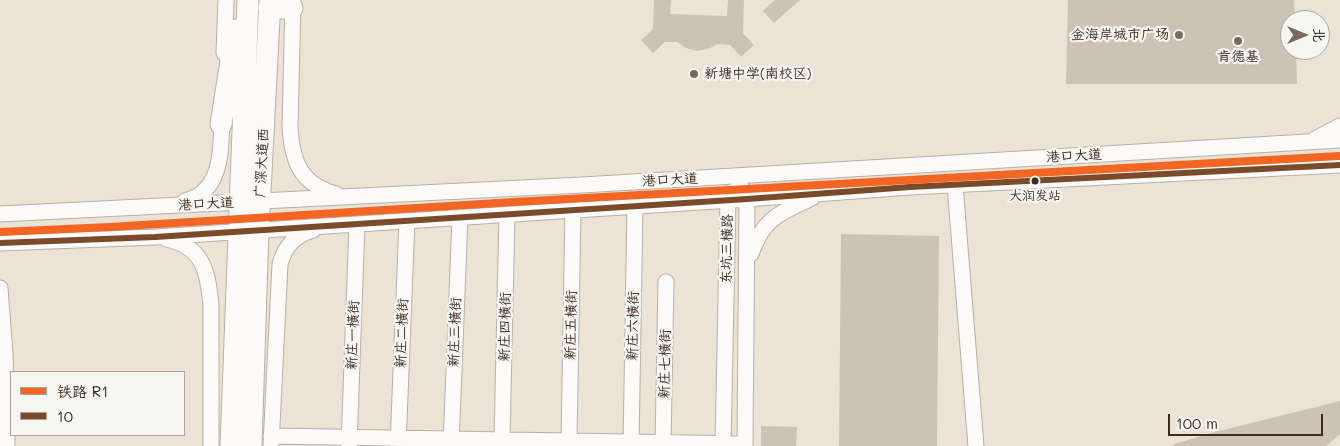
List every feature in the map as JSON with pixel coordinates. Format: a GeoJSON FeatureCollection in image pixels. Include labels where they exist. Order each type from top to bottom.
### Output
{"type":"FeatureCollection","features":[{"type":"Feature","properties":{"kind":"highway"},"geometry":{"type":"LineString","coordinates":[[221,124],[230,61],[242,0]]}},
{"type":"Feature","properties":{"kind":"highway","name":"广深大道西"},"geometry":{"type":"LineString","coordinates":[[248,0],[250,201]]}},
{"type":"Feature","properties":{"kind":"highway"},"geometry":{"type":"LineString","coordinates":[[270,4],[292,4]]}},
{"type":"Feature","properties":{"kind":"highway","name":"广深大道西"},"geometry":{"type":"LineString","coordinates":[[231,446],[250,201],[270,4]]}},
{"type":"Feature","properties":{"kind":"highway","name":"广深大道西"},"geometry":{"type":"LineString","coordinates":[[248,231],[251,446]]}},
{"type":"Feature","properties":{"kind":"street"},"geometry":{"type":"LineString","coordinates":[[174,206],[205,191],[213,181],[217,171],[221,124],[226,0]]}},
{"type":"Feature","properties":{"kind":"street"},"geometry":{"type":"LineString","coordinates":[[292,4],[291,148],[295,162],[314,184],[325,191],[342,196]]}},
{"type":"Feature","properties":{"kind":"street"},"geometry":{"type":"LineString","coordinates":[[1307,142],[1340,126]]}},
{"type":"Feature","properties":{"kind":"street","name":"港口大道"},"geometry":{"type":"LineString","coordinates":[[0,214],[736,176],[1340,140]]}},
{"type":"Feature","properties":{"kind":"street","name":"港口大道"},"geometry":{"type":"LineString","coordinates":[[0,243],[155,237],[955,185],[1340,165]]}},
{"type":"Feature","properties":{"kind":"street"},"geometry":{"type":"LineString","coordinates":[[1317,166],[1340,171]]}},
{"type":"Feature","properties":{"kind":"street","name":"东坑三横路"},"geometry":{"type":"LineString","coordinates":[[736,176],[747,199],[745,445]]}},
{"type":"Feature","properties":{"kind":"street","name":"东坑三横路"},"geometry":{"type":"LineString","coordinates":[[723,445],[728,201],[736,176]]}},
{"type":"Feature","properties":{"kind":"street"},"geometry":{"type":"LineString","coordinates":[[955,185],[976,446]]}},
{"type":"Feature","properties":{"kind":"street"},"geometry":{"type":"LineString","coordinates":[[747,265],[763,227],[784,211],[821,194]]}},
{"type":"Feature","properties":{"kind":"street","name":"新庄六横街"},"geometry":{"type":"LineString","coordinates":[[631,444],[636,206]]}},
{"type":"Feature","properties":{"kind":"street","name":"新庄五横街"},"geometry":{"type":"LineString","coordinates":[[569,440],[574,210]]}},
{"type":"Feature","properties":{"kind":"street","name":"新庄四横街"},"geometry":{"type":"LineString","coordinates":[[502,439],[507,214]]}},
{"type":"Feature","properties":{"kind":"street","name":"新庄三横街"},"geometry":{"type":"LineString","coordinates":[[451,442],[460,217]]}},
{"type":"Feature","properties":{"kind":"street","name":"新庄二横街"},"geometry":{"type":"LineString","coordinates":[[398,442],[407,221]]}},
{"type":"Feature","properties":{"kind":"street","name":"新庄一横街"},"geometry":{"type":"LineString","coordinates":[[349,441],[357,224]]}},
{"type":"Feature","properties":{"kind":"street"},"geometry":{"type":"LineString","coordinates":[[327,226],[299,235],[290,242],[283,253],[278,277],[271,441],[451,442],[502,439],[569,440],[631,444],[745,445]]}},
{"type":"Feature","properties":{"kind":"street"},"geometry":{"type":"LineString","coordinates":[[155,237],[176,241],[189,247],[199,256],[206,270],[211,306],[211,446]]}},
{"type":"Feature","properties":{"kind":"street","name":"新庄七横街"},"geometry":{"type":"LineString","coordinates":[[663,444],[666,282]]}},
{"type":"Feature","properties":{"kind":"street"},"geometry":{"type":"LineString","coordinates":[[0,288],[7,446]]}},
{"type":"Feature","properties":{"kind":"building"},"geometry":{"type":"Polygon","coordinates":[[[654,0],[671,0],[670,14],[727,16],[728,0],[744,0],[743,33],[754,45],[741,57],[730,45],[718,44],[708,49],[697,51],[686,48],[677,42],[665,42],[653,53],[641,40],[653,29],[654,0]]]}},
{"type":"Feature","properties":{"kind":"building"},"geometry":{"type":"Polygon","coordinates":[[[775,0],[800,0],[774,23],[763,11],[775,0]]]}},
{"type":"Feature","properties":{"kind":"building","name":"金海岸城市广场"},"geometry":{"type":"Polygon","coordinates":[[[1068,0],[1294,0],[1294,10],[1280,10],[1280,60],[1296,60],[1297,84],[1066,84],[1068,0]]]}},
{"type":"Feature","properties":{"kind":"building"},"geometry":{"type":"Polygon","coordinates":[[[841,234],[939,236],[937,446],[839,446],[841,234]]]}},
{"type":"Feature","properties":{"kind":"building"},"geometry":{"type":"Polygon","coordinates":[[[1340,401],[1340,434],[1326,446],[1174,446],[1174,444],[1215,432],[1340,401]]]}},
{"type":"Feature","properties":{"kind":"building"},"geometry":{"type":"Polygon","coordinates":[[[761,426],[797,427],[796,446],[761,446],[761,426]]]}},
{"type":"Feature","properties":{"kind":"rail line","name":"R1"},"geometry":{"type":"LineString","coordinates":[[0,232],[1340,156]]}},
{"type":"Feature","properties":{"kind":"transit line","name":"10"},"geometry":{"type":"LineString","coordinates":[[0,243],[155,237],[910,187],[1340,165]]}},
{"type":"Feature","properties":{"kind":"place","name":"金海岸城市广场"},"geometry":{"type":"Point","coordinates":[1179,35]}},
{"type":"Feature","properties":{"kind":"place","name":"肯德基"},"geometry":{"type":"Point","coordinates":[1238,41]}},
{"type":"Feature","properties":{"kind":"place","name":"新塘中学(南校区)"},"geometry":{"type":"Point","coordinates":[694,74]}},
{"type":"Feature","properties":{"kind":"place","name":"大润发站"},"geometry":{"type":"Point","coordinates":[1035,181]}}]}
